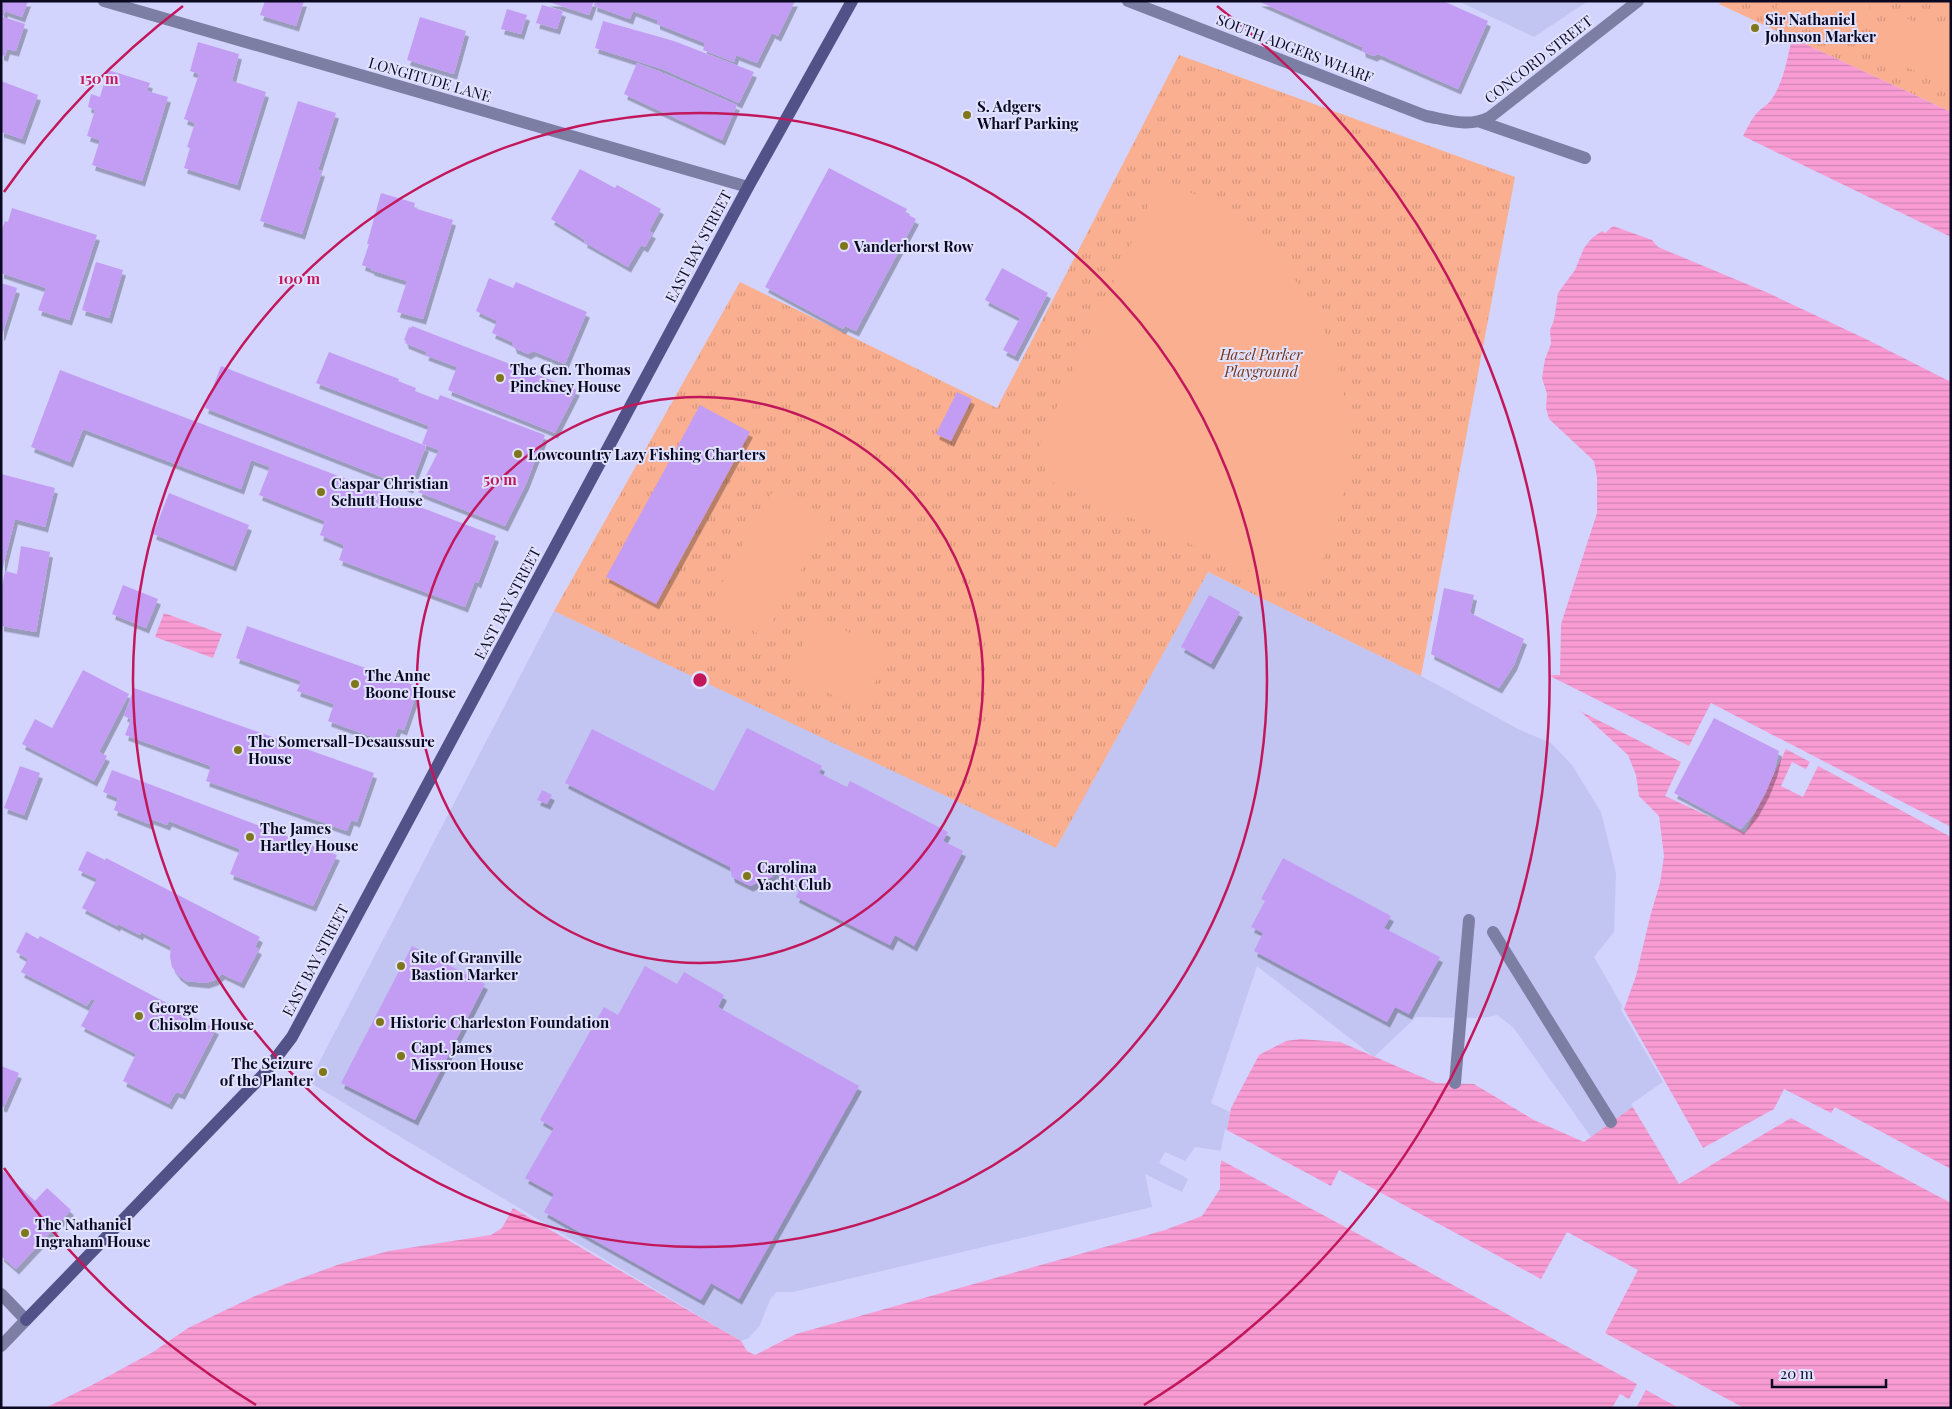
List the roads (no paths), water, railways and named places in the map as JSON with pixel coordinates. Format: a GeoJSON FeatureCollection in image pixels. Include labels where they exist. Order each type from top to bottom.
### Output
{"type":"FeatureCollection","features":[{"type":"Feature","properties":{"kind":"street","name":"LONGITUDE LANE"},"geometry":{"type":"LineString","coordinates":[[104,1],[748,187]]}},
{"type":"Feature","properties":{"kind":"street","name":"EAST BAY STREET"},"geometry":{"type":"LineString","coordinates":[[26,1320],[263,1075],[292,1038],[748,187],[852,1]]}},
{"type":"Feature","properties":{"kind":"street","name":"SOUTH ADGERS WHARF"},"geometry":{"type":"LineString","coordinates":[[1128,1],[1426,116],[1452,121]]}},
{"type":"Feature","properties":{"kind":"street","name":"CONCORD STREET"},"geometry":{"type":"LineString","coordinates":[[1452,121],[1470,124],[1481,122],[1490,117],[1638,1]]}},
{"type":"Feature","properties":{"kind":"street"},"geometry":{"type":"LineString","coordinates":[[1481,122],[1585,158]]}},
{"type":"Feature","properties":{"kind":"street"},"geometry":{"type":"LineString","coordinates":[[1455,1083],[1469,920]]}},
{"type":"Feature","properties":{"kind":"street"},"geometry":{"type":"LineString","coordinates":[[1492,932],[1611,1122]]}},
{"type":"Feature","properties":{"kind":"street"},"geometry":{"type":"LineString","coordinates":[[1,1294],[26,1320],[1,1346]]}},
{"type":"Feature","properties":{"kind":"place","name":"Sir Nathaniel Johnson Marker"},"geometry":{"type":"Point","coordinates":[1755,28]}},
{"type":"Feature","properties":{"kind":"place","name":"S. Adgers Wharf Parking"},"geometry":{"type":"Point","coordinates":[967,115]}},
{"type":"Feature","properties":{"kind":"place","name":"Vanderhorst Row"},"geometry":{"type":"Point","coordinates":[844,246]}},
{"type":"Feature","properties":{"kind":"place","name":"The Gen. Thomas Pinckney House"},"geometry":{"type":"Point","coordinates":[500,378]}},
{"type":"Feature","properties":{"kind":"place","name":"Lowcountry Lazy Fishing Charters"},"geometry":{"type":"Point","coordinates":[518,454]}},
{"type":"Feature","properties":{"kind":"place","name":"Caspar Christian Schutt House"},"geometry":{"type":"Point","coordinates":[321,492]}},
{"type":"Feature","properties":{"kind":"place","name":"The Anne Boone House"},"geometry":{"type":"Point","coordinates":[355,684]}},
{"type":"Feature","properties":{"kind":"place","name":"The Somersall-Desaussure House"},"geometry":{"type":"Point","coordinates":[238,750]}},
{"type":"Feature","properties":{"kind":"place","name":"The James Hartley House"},"geometry":{"type":"Point","coordinates":[250,837]}},
{"type":"Feature","properties":{"kind":"place","name":"Carolina Yacht Club"},"geometry":{"type":"Point","coordinates":[747,876]}},
{"type":"Feature","properties":{"kind":"place","name":"Site of Granville Bastion Marker"},"geometry":{"type":"Point","coordinates":[401,966]}},
{"type":"Feature","properties":{"kind":"place","name":"George Chisolm House"},"geometry":{"type":"Point","coordinates":[139,1016]}},
{"type":"Feature","properties":{"kind":"place","name":"Historic Charleston Foundation"},"geometry":{"type":"Point","coordinates":[380,1022]}},
{"type":"Feature","properties":{"kind":"place","name":"Capt. James Missroon House"},"geometry":{"type":"Point","coordinates":[401,1056]}},
{"type":"Feature","properties":{"kind":"place","name":"The Seizure of the Planter"},"geometry":{"type":"Point","coordinates":[323,1072]}},
{"type":"Feature","properties":{"kind":"place","name":"The Nathaniel Ingraham House"},"geometry":{"type":"Point","coordinates":[25,1233]}},
{"type":"Feature","properties":{"kind":"park label","name":"Hazel Parker Playground"},"geometry":{"type":"Point","coordinates":[1261,362]}}]}
